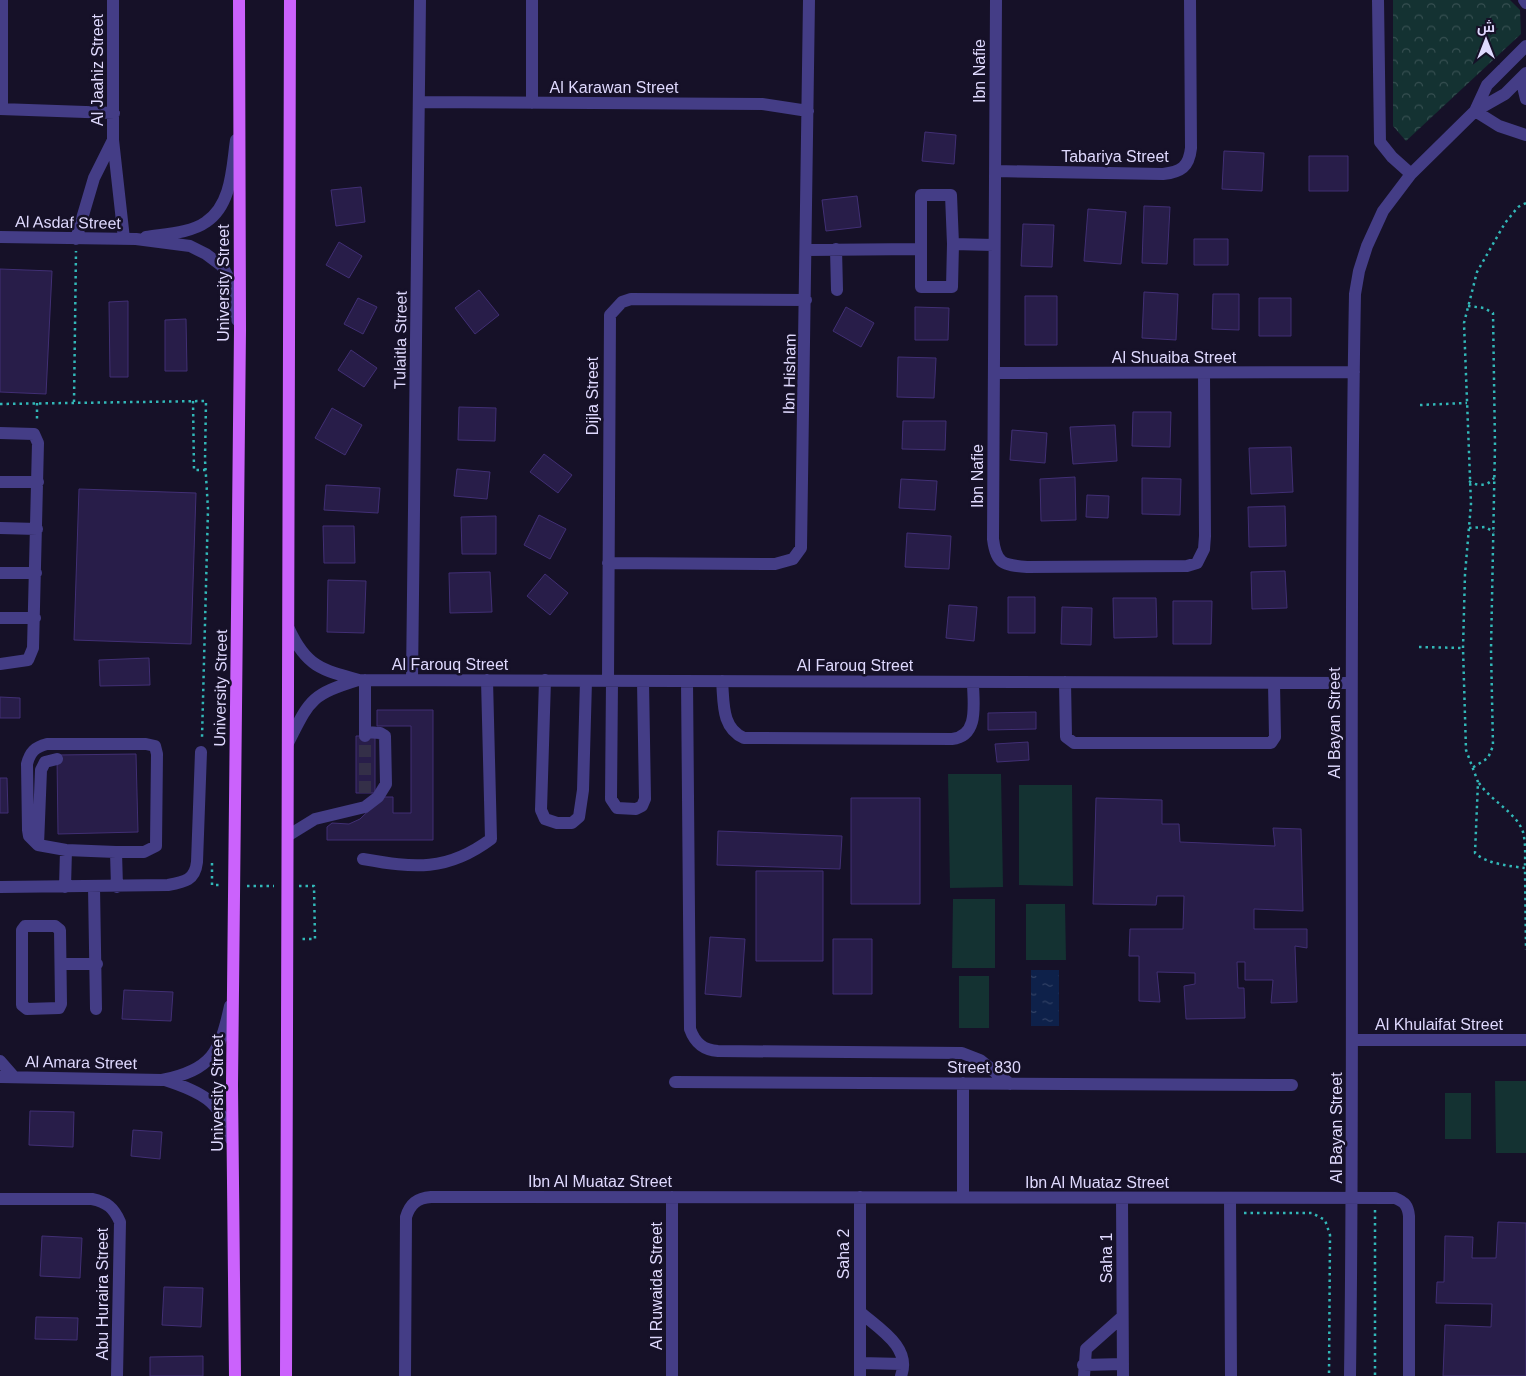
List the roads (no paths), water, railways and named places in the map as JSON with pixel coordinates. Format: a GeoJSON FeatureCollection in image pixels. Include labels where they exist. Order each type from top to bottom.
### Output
{"type":"FeatureCollection","features":[{"type":"Feature","properties":{"kind":"main road","name":"University Street"},"geometry":{"type":"LineString","coordinates":[[235,1376],[234,991],[240,330],[239,0]]}},
{"type":"Feature","properties":{"kind":"main road"},"geometry":{"type":"LineString","coordinates":[[286,1376],[290,0]]}},
{"type":"Feature","properties":{"kind":"street"},"geometry":{"type":"LineString","coordinates":[[2,0],[1,109],[114,112]]}},
{"type":"Feature","properties":{"kind":"street","name":"Al Jaahiz Street"},"geometry":{"type":"LineString","coordinates":[[113,0],[113,140],[130,239]]}},
{"type":"Feature","properties":{"kind":"street","name":"Tulaitla Street"},"geometry":{"type":"LineString","coordinates":[[412,680],[420,0]]}},
{"type":"Feature","properties":{"kind":"street"},"geometry":{"type":"LineString","coordinates":[[532,0],[532,103]]}},
{"type":"Feature","properties":{"kind":"street","name":"Ibn Hisham"},"geometry":{"type":"LineString","coordinates":[[608,563],[775,564],[784,562],[798,554],[803,539],[809,0]]}},
{"type":"Feature","properties":{"kind":"street","name":"Ibn Nafie"},"geometry":{"type":"LineString","coordinates":[[996,0],[994,551],[997,557],[1006,564],[1027,566],[1187,566],[1197,563],[1204,549],[1205,536],[1204,373]]}},
{"type":"Feature","properties":{"kind":"street","name":"Tabariya Street"},"geometry":{"type":"LineString","coordinates":[[995,171],[1163,174],[1176,173],[1185,166],[1189,159],[1190,148],[1190,0]]}},
{"type":"Feature","properties":{"kind":"street"},"geometry":{"type":"LineString","coordinates":[[1378,0],[1380,142],[1392,157],[1411,174]]}},
{"type":"Feature","properties":{"kind":"street","name":"Al Bayan Street"},"geometry":{"type":"LineString","coordinates":[[1475,111],[1487,85],[1526,46]]}},
{"type":"Feature","properties":{"kind":"street"},"geometry":{"type":"LineString","coordinates":[[1524,76],[1526,99]]}},
{"type":"Feature","properties":{"kind":"street","name":"Al Bayan Street"},"geometry":{"type":"LineString","coordinates":[[1350,1376],[1352,1198],[1351,683],[1355,294],[1359,271],[1383,211],[1411,174],[1475,111],[1495,100],[1524,76]]}},
{"type":"Feature","properties":{"kind":"street","name":"Al Karawan Street"},"geometry":{"type":"LineString","coordinates":[[419,102],[762,104],[808,111]]}},
{"type":"Feature","properties":{"kind":"street"},"geometry":{"type":"LineString","coordinates":[[1475,111],[1499,126],[1526,135]]}},
{"type":"Feature","properties":{"kind":"street","name":"Al Asdaf Street"},"geometry":{"type":"LineString","coordinates":[[130,239],[196,227],[206,223],[215,214],[228,188],[240,113]]}},
{"type":"Feature","properties":{"kind":"street","name":"Al Jaahiz Street"},"geometry":{"type":"LineString","coordinates":[[76,239],[94,178],[113,140]]}},
{"type":"Feature","properties":{"kind":"street"},"geometry":{"type":"LineString","coordinates":[[922,194],[951,196],[953,244],[951,288],[921,287],[920,197],[922,194]]}},
{"type":"Feature","properties":{"kind":"street","name":"Al Asdaf Street"},"geometry":{"type":"LineString","coordinates":[[0,237],[130,239],[190,246],[217,261],[226,276],[240,330]]}},
{"type":"Feature","properties":{"kind":"street"},"geometry":{"type":"LineString","coordinates":[[953,244],[994,245]]}},
{"type":"Feature","properties":{"kind":"street"},"geometry":{"type":"LineString","coordinates":[[836,249],[837,290]]}},
{"type":"Feature","properties":{"kind":"street"},"geometry":{"type":"LineString","coordinates":[[806,250],[920,249]]}},
{"type":"Feature","properties":{"kind":"street","name":"Dijla Street"},"geometry":{"type":"LineString","coordinates":[[643,681],[645,799],[642,806],[636,809],[618,808],[611,799],[608,563],[608,325],[610,315],[614,307],[632,299],[806,300]]}},
{"type":"Feature","properties":{"kind":"street","name":"Al Shuaiba Street"},"geometry":{"type":"LineString","coordinates":[[994,373],[1354,372]]}},
{"type":"Feature","properties":{"kind":"street"},"geometry":{"type":"LineString","coordinates":[[0,432],[25,432],[36,435],[38,482],[33,648],[28,660],[0,664]]}},
{"type":"Feature","properties":{"kind":"street"},"geometry":{"type":"LineString","coordinates":[[0,482],[38,482]]}},
{"type":"Feature","properties":{"kind":"street"},"geometry":{"type":"LineString","coordinates":[[0,528],[37,529]]}},
{"type":"Feature","properties":{"kind":"street"},"geometry":{"type":"LineString","coordinates":[[0,573],[36,573]]}},
{"type":"Feature","properties":{"kind":"street"},"geometry":{"type":"LineString","coordinates":[[0,618],[35,618]]}},
{"type":"Feature","properties":{"kind":"street","name":"Al Farouq Street"},"geometry":{"type":"LineString","coordinates":[[289,629],[297,647],[311,663],[325,671],[362,680],[1351,683]]}},
{"type":"Feature","properties":{"kind":"street"},"geometry":{"type":"LineString","coordinates":[[289,835],[315,819],[365,808],[378,797],[386,784],[384,736],[380,733],[365,734],[362,680]]}},
{"type":"Feature","properties":{"kind":"street","name":"Al Farouq Street"},"geometry":{"type":"LineString","coordinates":[[288,743],[304,710],[311,701],[332,688],[362,680]]}},
{"type":"Feature","properties":{"kind":"street"},"geometry":{"type":"LineString","coordinates":[[363,859],[405,866],[432,865],[472,853],[491,839],[486,680]]}},
{"type":"Feature","properties":{"kind":"street"},"geometry":{"type":"LineString","coordinates":[[545,680],[541,810],[545,819],[557,823],[572,823],[579,817],[583,790],[586,680]]}},
{"type":"Feature","properties":{"kind":"street"},"geometry":{"type":"LineString","coordinates":[[687,681],[690,1029],[697,1043],[710,1051],[962,1053],[980,1060],[1010,1084]]}},
{"type":"Feature","properties":{"kind":"street"},"geometry":{"type":"LineString","coordinates":[[722,681],[726,721],[733,732],[744,738],[943,739],[959,739],[970,730],[973,717],[973,682]]}},
{"type":"Feature","properties":{"kind":"street"},"geometry":{"type":"LineString","coordinates":[[1065,682],[1066,737],[1074,743],[1271,743],[1275,737],[1274,682]]}},
{"type":"Feature","properties":{"kind":"street"},"geometry":{"type":"LineString","coordinates":[[47,744],[151,744],[155,746],[157,754],[156,846],[144,852],[116,852],[66,850],[38,846],[29,836],[28,830],[27,764],[30,754],[34,749],[47,744]]}},
{"type":"Feature","properties":{"kind":"street"},"geometry":{"type":"LineString","coordinates":[[0,887],[117,887],[183,882],[191,878],[196,872],[201,752]]}},
{"type":"Feature","properties":{"kind":"street"},"geometry":{"type":"LineString","coordinates":[[38,846],[41,770],[45,762],[57,759]]}},
{"type":"Feature","properties":{"kind":"street"},"geometry":{"type":"LineString","coordinates":[[365,793],[365,808]]}},
{"type":"Feature","properties":{"kind":"street"},"geometry":{"type":"LineString","coordinates":[[65,887],[66,850]]}},
{"type":"Feature","properties":{"kind":"street"},"geometry":{"type":"LineString","coordinates":[[116,852],[117,887]]}},
{"type":"Feature","properties":{"kind":"street"},"geometry":{"type":"LineString","coordinates":[[94,887],[96,1009]]}},
{"type":"Feature","properties":{"kind":"street"},"geometry":{"type":"LineString","coordinates":[[25,926],[54,926],[59,928],[62,968],[60,1007],[23,1008],[22,928],[25,926]]}},
{"type":"Feature","properties":{"kind":"street"},"geometry":{"type":"LineString","coordinates":[[62,968],[96,968]]}},
{"type":"Feature","properties":{"kind":"street","name":"Al Amara Street"},"geometry":{"type":"LineString","coordinates":[[0,1077],[162,1080],[178,1077],[196,1068],[219,1047],[234,991]]}},
{"type":"Feature","properties":{"kind":"street","name":"Al Khulaifat Street"},"geometry":{"type":"LineString","coordinates":[[1352,1040],[1526,1040]]}},
{"type":"Feature","properties":{"kind":"street"},"geometry":{"type":"LineString","coordinates":[[0,1061],[14,1077]]}},
{"type":"Feature","properties":{"kind":"street","name":"Al Amara Street"},"geometry":{"type":"LineString","coordinates":[[162,1080],[193,1089],[208,1098],[215,1106],[230,1135],[234,1171]]}},
{"type":"Feature","properties":{"kind":"street","name":"Street 830"},"geometry":{"type":"LineString","coordinates":[[675,1082],[1292,1085]]}},
{"type":"Feature","properties":{"kind":"street"},"geometry":{"type":"LineString","coordinates":[[963,1083],[964,1197]]}},
{"type":"Feature","properties":{"kind":"street","name":"Ibn Al Muataz Street"},"geometry":{"type":"LineString","coordinates":[[405,1376],[406,1216],[409,1207],[415,1201],[431,1197],[964,1197],[1395,1198],[1403,1201],[1408,1207],[1409,1376]]}},
{"type":"Feature","properties":{"kind":"street","name":"Al Ruwaida Street"},"geometry":{"type":"LineString","coordinates":[[672,1197],[672,1376]]}},
{"type":"Feature","properties":{"kind":"street","name":"Saha 2"},"geometry":{"type":"LineString","coordinates":[[860,1197],[860,1312],[860,1370],[902,1370],[898,1347],[860,1312]]}},
{"type":"Feature","properties":{"kind":"street","name":"Abu Huraira Street"},"geometry":{"type":"LineString","coordinates":[[0,1198],[92,1199],[102,1201],[116,1212],[120,1222],[117,1376]]}},
{"type":"Feature","properties":{"kind":"street","name":"Saha 1"},"geometry":{"type":"LineString","coordinates":[[1122,1198],[1123,1370],[1084,1370],[1086,1349],[1122,1317]]}},
{"type":"Feature","properties":{"kind":"street"},"geometry":{"type":"LineString","coordinates":[[1230,1199],[1230,1376]]}},
{"type":"Feature","properties":{"kind":"water"},"geometry":{"type":"Polygon","coordinates":[[[1031,970],[1059,970],[1059,1026],[1031,1026],[1031,970]]]}},
{"type":"Feature","properties":{"kind":"tunnel"},"geometry":{"type":"LineString","coordinates":[[365,736],[365,793]]}}]}
